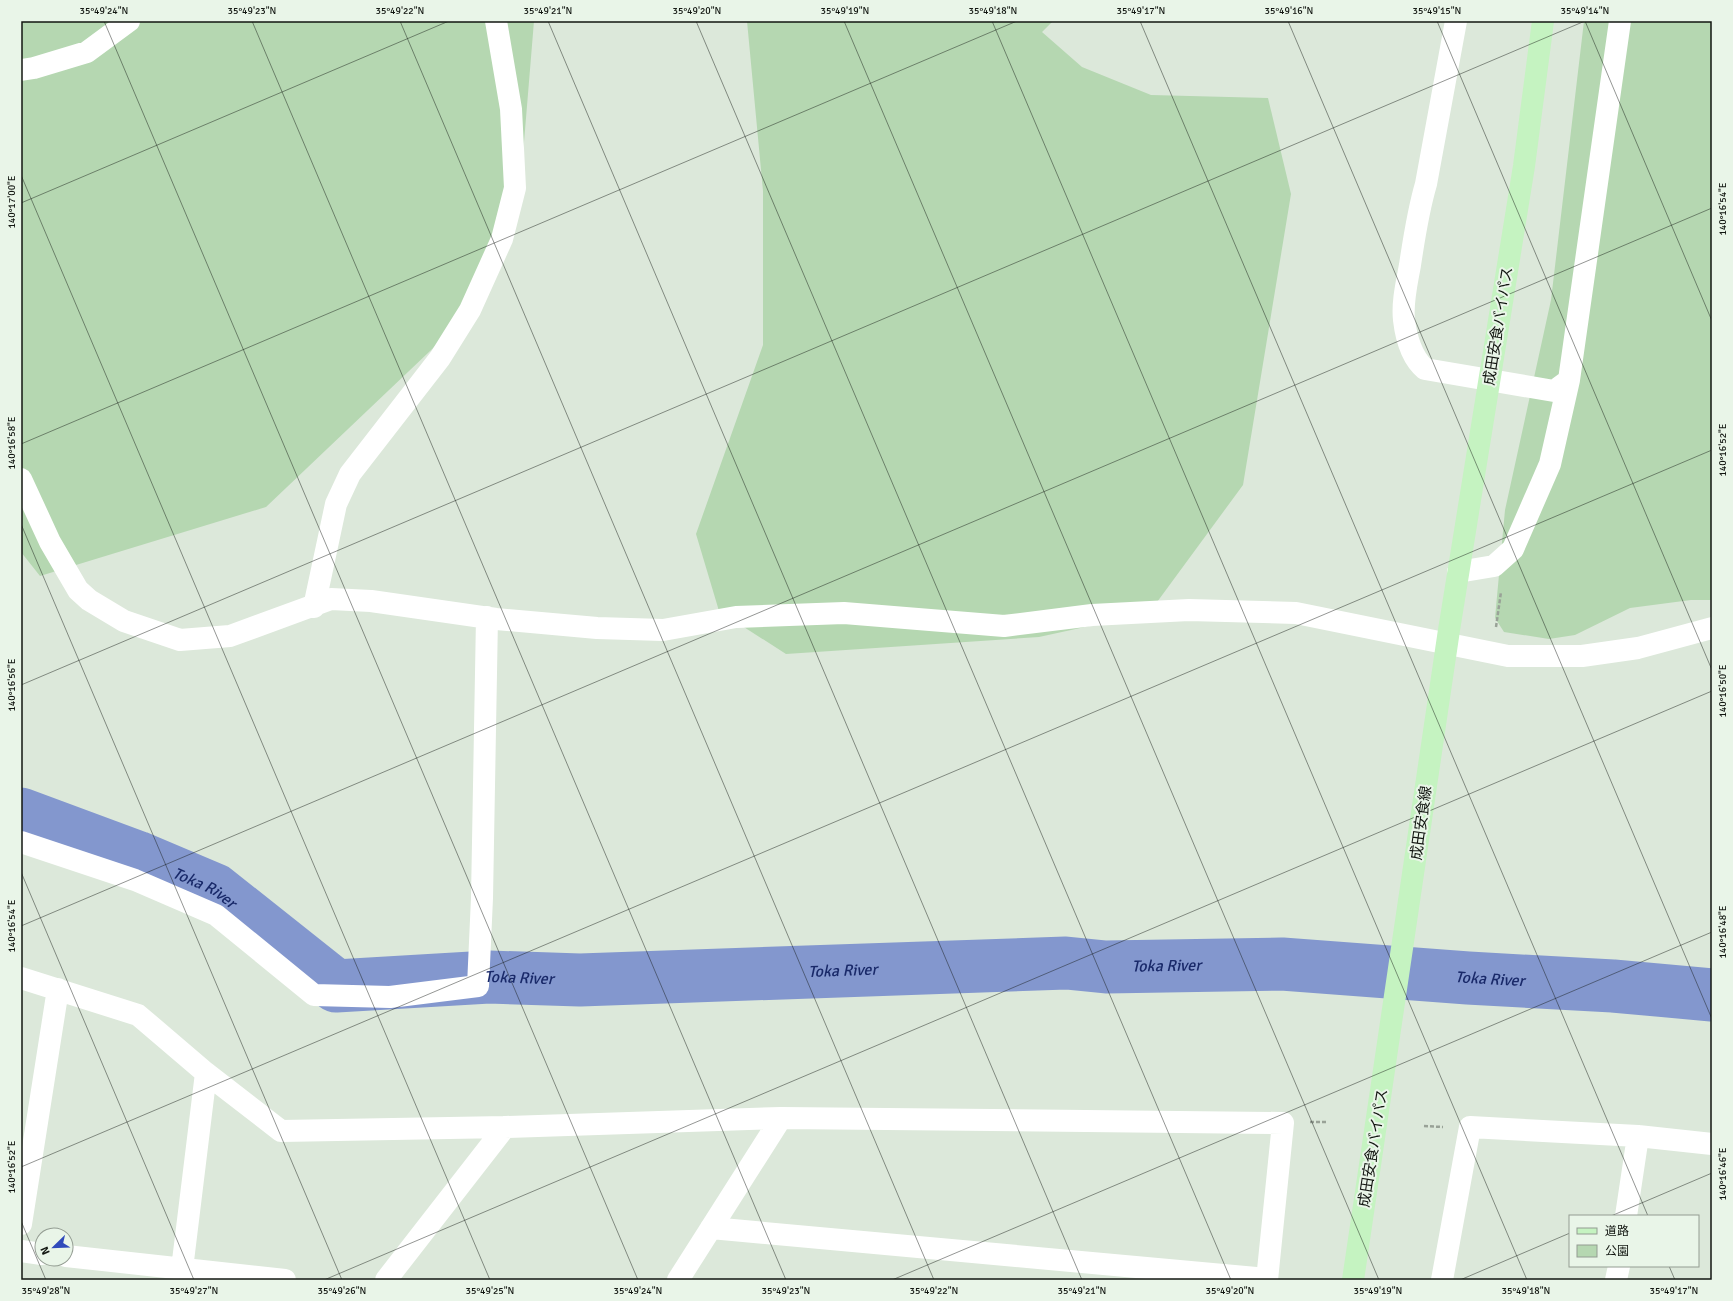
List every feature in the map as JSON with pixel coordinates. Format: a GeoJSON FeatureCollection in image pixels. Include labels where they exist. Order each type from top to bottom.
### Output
{"type":"FeatureCollection","features":[{"type":"Feature","properties":{"kind":"main road","name":"成田安食バイパス"},"geometry":{"type":"LineString","coordinates":[[1449,630],[1524,166],[1543,21]]}},
{"type":"Feature","properties":{"kind":"main road","name":"成田安食線"},"geometry":{"type":"LineString","coordinates":[[1393,1016],[1449,630]]}},
{"type":"Feature","properties":{"kind":"main road","name":"成田安食バイパス"},"geometry":{"type":"LineString","coordinates":[[1353,1280],[1393,1016]]}},
{"type":"Feature","properties":{"kind":"street"},"geometry":{"type":"LineString","coordinates":[[21,70],[34,68],[87,52],[129,21]]}},
{"type":"Feature","properties":{"kind":"street"},"geometry":{"type":"LineString","coordinates":[[314,607],[336,504],[350,474],[440,358],[470,310],[502,238],[515,188],[511,109],[496,21]]}},
{"type":"Feature","properties":{"kind":"street"},"geometry":{"type":"LineString","coordinates":[[1456,21],[1426,184],[1419,207],[1406,286],[1404,319],[1416,362],[1425,369],[1561,386]]}},
{"type":"Feature","properties":{"kind":"street"},"geometry":{"type":"LineString","coordinates":[[1458,572],[1494,566],[1513,549],[1550,464],[1561,386],[1620,21]]}},
{"type":"Feature","properties":{"kind":"street"},"geometry":{"type":"LineString","coordinates":[[21,479],[50,542],[78,590],[89,600],[124,621],[180,640],[230,636],[314,607],[331,599],[371,601],[487,617],[597,628],[663,630],[736,616],[844,612],[1004,626],[1092,615],[1189,610],[1296,613],[1508,656],[1582,656],[1638,648],[1712,628]]}},
{"type":"Feature","properties":{"kind":"street"},"geometry":{"type":"LineString","coordinates":[[21,842],[136,880],[216,915],[314,995],[390,997],[478,986],[482,882],[487,617]]}},
{"type":"Feature","properties":{"kind":"street"},"geometry":{"type":"LineString","coordinates":[[21,978],[138,1015],[206,1073],[281,1132],[505,1127],[781,1118],[1283,1123],[1267,1280],[711,1228]]}},
{"type":"Feature","properties":{"kind":"street"},"geometry":{"type":"LineString","coordinates":[[21,1224],[58,989]]}},
{"type":"Feature","properties":{"kind":"street"},"geometry":{"type":"LineString","coordinates":[[182,1269],[206,1073]]}},
{"type":"Feature","properties":{"kind":"street"},"geometry":{"type":"LineString","coordinates":[[678,1280],[781,1118]]}},
{"type":"Feature","properties":{"kind":"street"},"geometry":{"type":"LineString","coordinates":[[386,1280],[505,1127]]}},
{"type":"Feature","properties":{"kind":"street"},"geometry":{"type":"LineString","coordinates":[[1442,1280],[1470,1127],[1638,1136],[1712,1144]]}},
{"type":"Feature","properties":{"kind":"street"},"geometry":{"type":"LineString","coordinates":[[1626,1215],[1638,1136]]}},
{"type":"Feature","properties":{"kind":"street"},"geometry":{"type":"LineString","coordinates":[[21,1251],[34,1253]]}},
{"type":"Feature","properties":{"kind":"street"},"geometry":{"type":"LineString","coordinates":[[74,1257],[285,1280]]}},
{"type":"Feature","properties":{"kind":"street"},"geometry":{"type":"LineString","coordinates":[[1616,1280],[1618,1267]]}},
{"type":"Feature","properties":{"kind":"path"},"geometry":{"type":"LineString","coordinates":[[1492,653],[1501,591]]}},
{"type":"Feature","properties":{"kind":"green space"},"geometry":{"type":"Polygon","coordinates":[[[21,21],[534,21],[518,215],[470,313],[266,507],[40,576],[21,552],[21,21]]]}},
{"type":"Feature","properties":{"kind":"green space"},"geometry":{"type":"Polygon","coordinates":[[[747,21],[1053,21],[1042,32],[1082,67],[1151,95],[1268,98],[1291,194],[1243,485],[1149,613],[1039,637],[786,654],[719,611],[696,534],[763,345],[763,191],[747,21]]]}},
{"type":"Feature","properties":{"kind":"green space"},"geometry":{"type":"Polygon","coordinates":[[[1584,21],[1712,21],[1712,600],[1691,600],[1630,608],[1575,635],[1549,639],[1504,632],[1495,618],[1505,510],[1551,300],[1584,21]]]}},
{"type":"Feature","properties":{"kind":"waterway","name":"Toka River"},"geometry":{"type":"LineString","coordinates":[[21,814],[137,857],[215,890],[336,986],[489,977],[580,980],[1066,963],[1106,967],[1282,964],[1468,978],[1613,986],[1712,995]]}}]}
